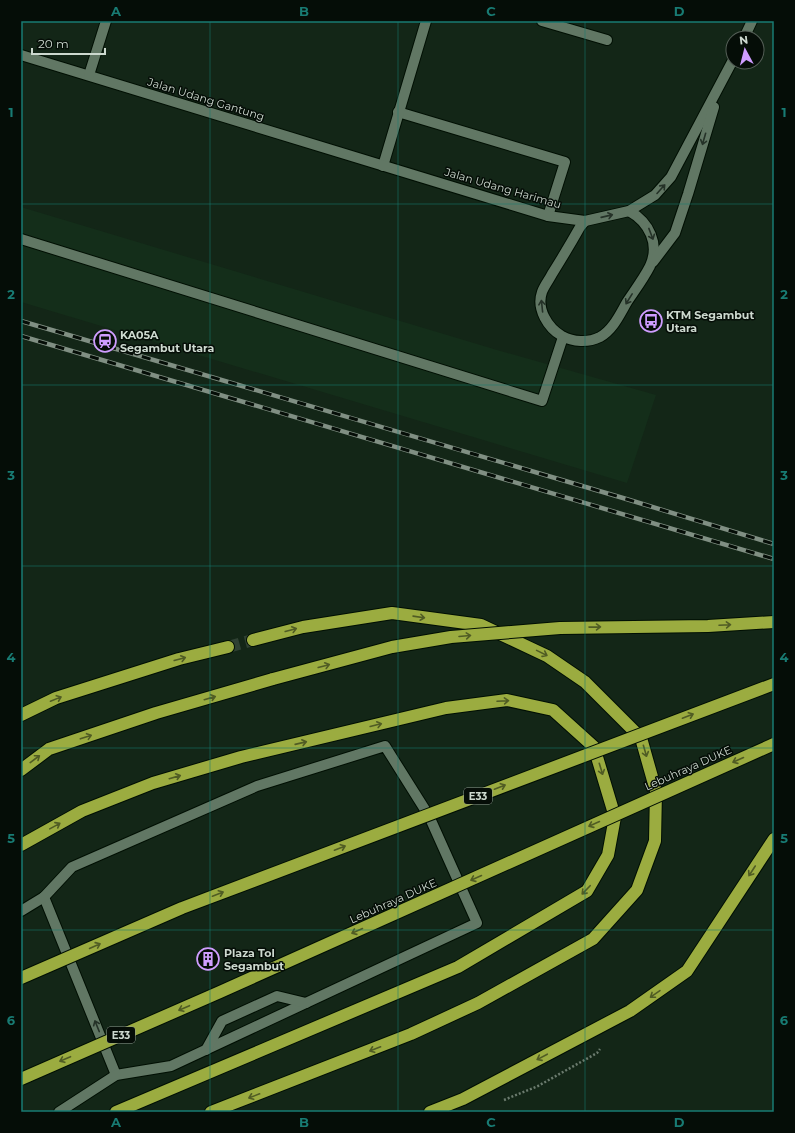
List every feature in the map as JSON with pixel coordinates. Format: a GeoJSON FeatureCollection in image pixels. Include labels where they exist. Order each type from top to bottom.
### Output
{"type":"FeatureCollection","features":[{"type":"Feature","properties":{"kind":"highway"},"geometry":{"type":"LineString","coordinates":[[211,1112],[411,1034],[478,1003],[593,938],[637,890],[656,841],[656,791],[641,738],[585,682],[547,656],[481,625],[392,613],[303,627],[253,640]]}},
{"type":"Feature","properties":{"kind":"highway"},"geometry":{"type":"LineString","coordinates":[[21,770],[49,749],[156,713],[273,679],[392,647],[452,637],[560,628],[708,626],[774,622]]}},
{"type":"Feature","properties":{"kind":"highway"},"geometry":{"type":"LineString","coordinates":[[21,715],[63,696],[179,658],[228,647]]}},
{"type":"Feature","properties":{"kind":"highway","name":"E33"},"geometry":{"type":"LineString","coordinates":[[21,978],[182,908],[774,684]]}},
{"type":"Feature","properties":{"kind":"highway"},"geometry":{"type":"LineString","coordinates":[[21,845],[82,811],[153,783],[241,757],[446,708],[507,700],[553,710],[594,746],[615,817],[608,855],[587,891],[458,967],[116,1112]]}},
{"type":"Feature","properties":{"kind":"highway","name":"Lebuhraya DUKE"},"geometry":{"type":"LineString","coordinates":[[21,1078],[228,989],[774,744]]}},
{"type":"Feature","properties":{"kind":"highway"},"geometry":{"type":"LineString","coordinates":[[430,1112],[463,1099],[630,1011],[687,971],[774,839]]}},
{"type":"Feature","properties":{"kind":"street"},"geometry":{"type":"LineString","coordinates":[[89,75],[106,21]]}},
{"type":"Feature","properties":{"kind":"street"},"geometry":{"type":"LineString","coordinates":[[383,166],[426,21]]}},
{"type":"Feature","properties":{"kind":"street"},"geometry":{"type":"LineString","coordinates":[[542,21],[607,40]]}},
{"type":"Feature","properties":{"kind":"street","name":"Jalan Udang Gantung"},"geometry":{"type":"LineString","coordinates":[[21,55],[383,166]]}},
{"type":"Feature","properties":{"kind":"street","name":"Jalan Udang Harimau"},"geometry":{"type":"LineString","coordinates":[[383,166],[548,216],[585,221],[629,211],[655,195],[671,177],[728,70]]}},
{"type":"Feature","properties":{"kind":"street","name":"Jalan Udang Harimau"},"geometry":{"type":"LineString","coordinates":[[650,266],[675,233],[719,88]]}},
{"type":"Feature","properties":{"kind":"street"},"geometry":{"type":"LineString","coordinates":[[398,112],[565,162],[548,216]]}},
{"type":"Feature","properties":{"kind":"street"},"geometry":{"type":"LineString","coordinates":[[585,221],[580,227],[542,293],[541,307],[545,319],[552,329],[562,337],[574,341],[587,341],[599,337],[610,330],[650,266],[654,254],[654,241],[649,228],[641,218],[629,211]]}},
{"type":"Feature","properties":{"kind":"street"},"geometry":{"type":"LineString","coordinates":[[21,239],[542,401],[562,337]]}},
{"type":"Feature","properties":{"kind":"street"},"geometry":{"type":"LineString","coordinates":[[21,911],[44,897],[72,867],[87,860],[257,786],[385,746],[429,816],[477,924],[171,1066],[116,1076],[59,1112]]}},
{"type":"Feature","properties":{"kind":"street"},"geometry":{"type":"LineString","coordinates":[[44,897],[116,1076]]}},
{"type":"Feature","properties":{"kind":"street"},"geometry":{"type":"LineString","coordinates":[[206,1050],[222,1021],[277,996],[306,1004]]}},
{"type":"Feature","properties":{"kind":"shaded area"},"geometry":{"type":"Polygon","coordinates":[[[21,207],[497,350],[656,395],[627,483],[21,302],[21,207]]]}},
{"type":"Feature","properties":{"kind":"tunnel"},"geometry":{"type":"LineString","coordinates":[[228,647],[253,640]]}},
{"type":"Feature","properties":{"kind":"railway"},"geometry":{"type":"LineString","coordinates":[[21,321],[623,498],[774,544]]}},
{"type":"Feature","properties":{"kind":"railway"},"geometry":{"type":"LineString","coordinates":[[21,336],[774,559]]}},
{"type":"Feature","properties":{"kind":"place","name":"KTM Segambut Utara"},"geometry":{"type":"Point","coordinates":[651,321]}},
{"type":"Feature","properties":{"kind":"place","name":"KA05A Segambut Utara"},"geometry":{"type":"Point","coordinates":[105,341]}},
{"type":"Feature","properties":{"kind":"place","name":"Plaza Tol Segambut"},"geometry":{"type":"Point","coordinates":[208,959]}}]}
